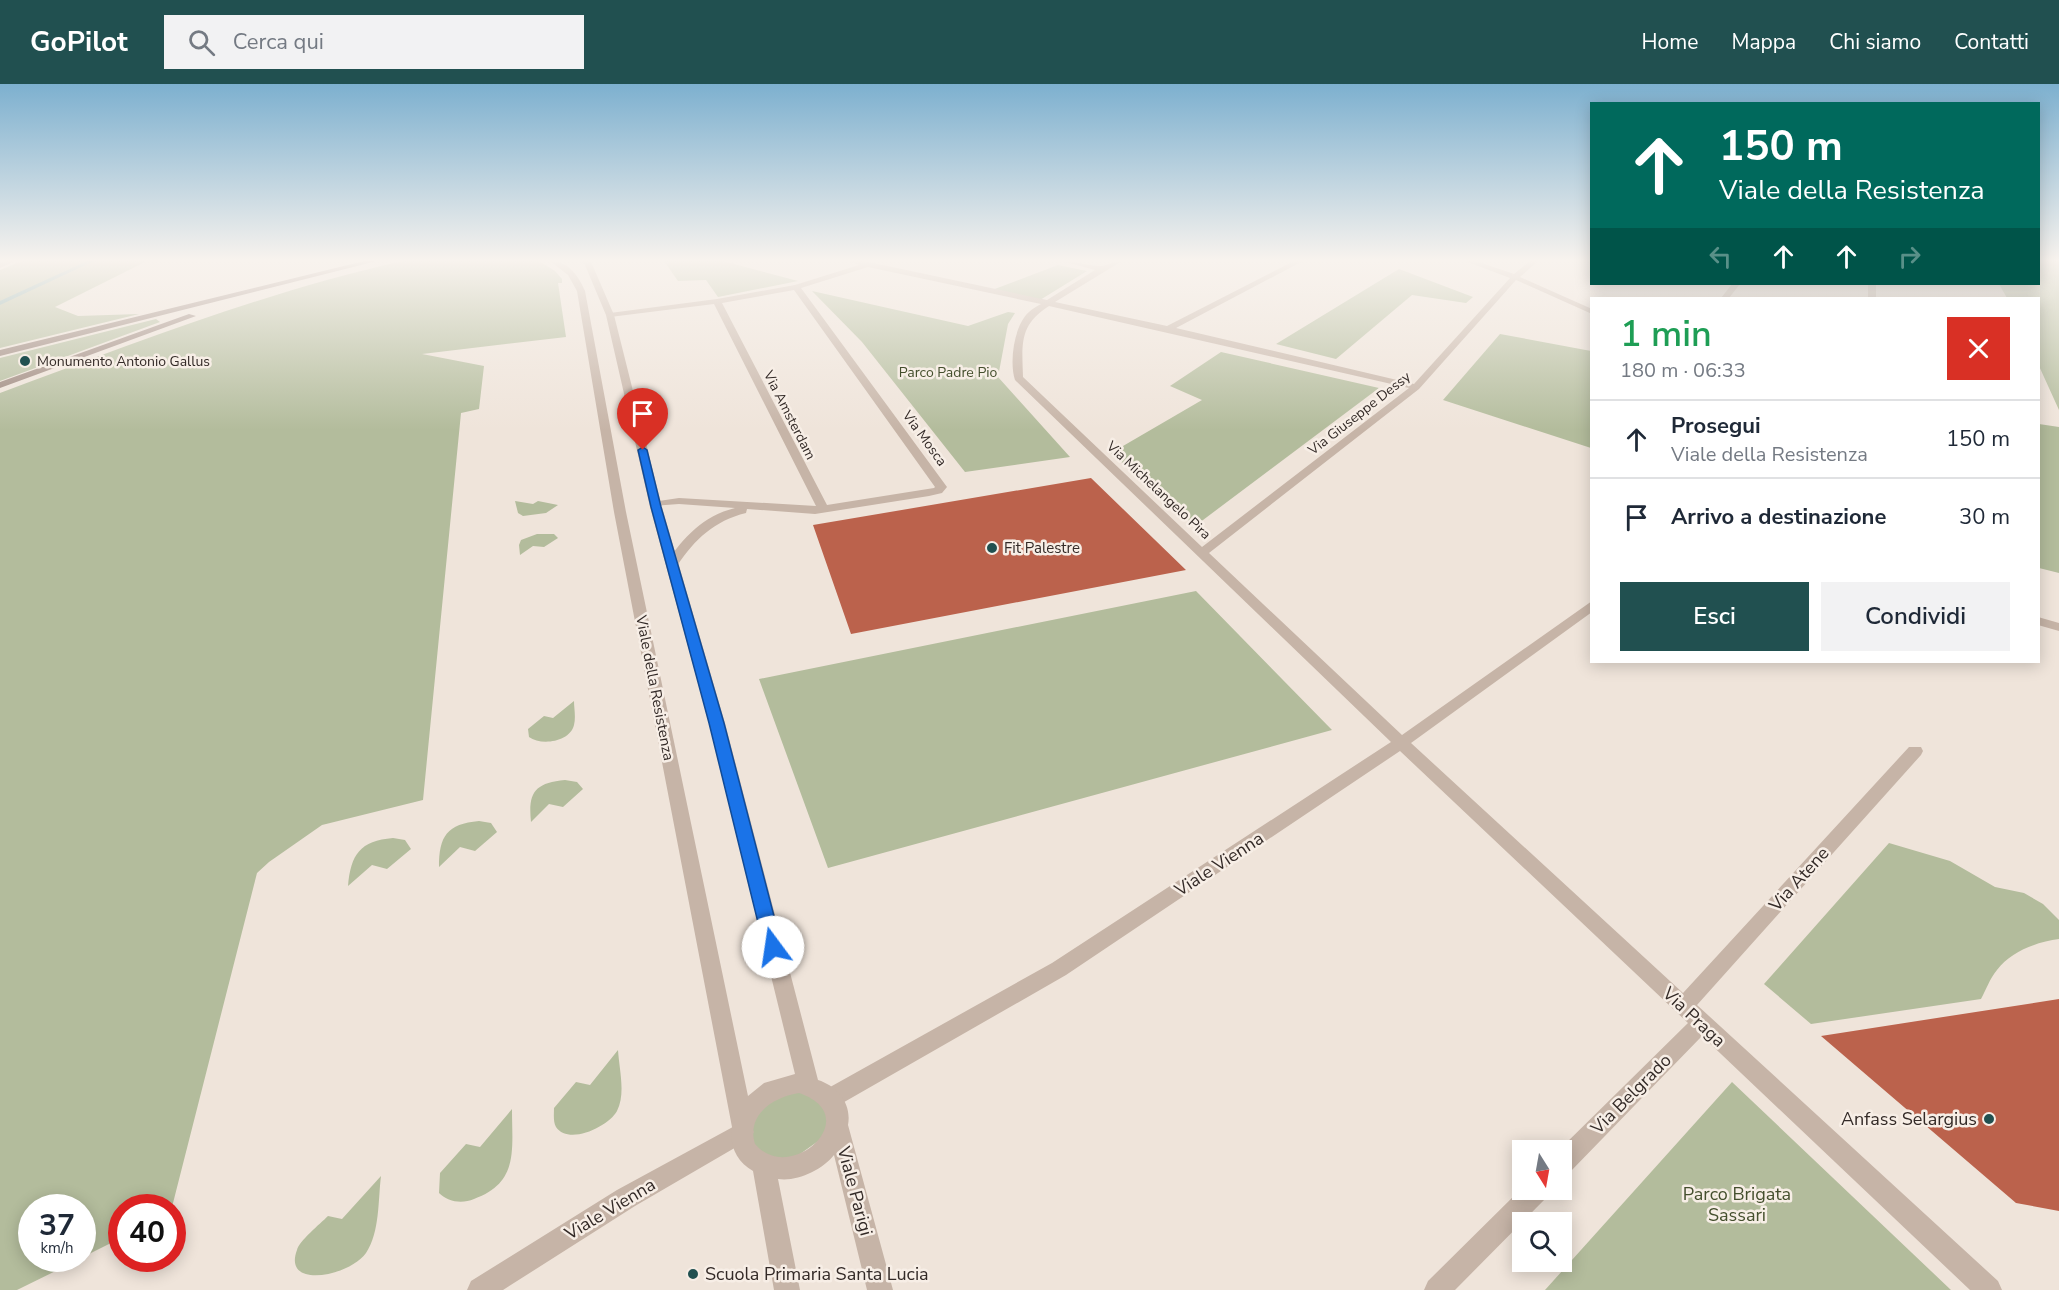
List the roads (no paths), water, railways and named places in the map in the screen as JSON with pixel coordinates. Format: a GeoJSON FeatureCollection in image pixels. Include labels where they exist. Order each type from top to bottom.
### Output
{"type":"FeatureCollection","features":[{"type":"Feature","properties":{"kind":"main road"},"geometry":{"type":"LineString","coordinates":[[0,353],[150,317]]}},
{"type":"Feature","properties":{"kind":"main road"},"geometry":{"type":"LineString","coordinates":[[0,385],[188,317]]}},
{"type":"Feature","properties":{"kind":"street","name":"Viale della Resistenza"},"geometry":{"type":"LineString","coordinates":[[586,317],[621,520],[742,1129]]}},
{"type":"Feature","properties":{"kind":"street"},"geometry":{"type":"LineString","coordinates":[[611,317],[656,505],[719,732],[808,1084]]}},
{"type":"Feature","properties":{"kind":"street","name":"Via Amsterdam"},"geometry":{"type":"LineString","coordinates":[[725,317],[824,508]]}},
{"type":"Feature","properties":{"kind":"street","name":"Via Mosca"},"geometry":{"type":"LineString","coordinates":[[656,505],[679,501],[798,510],[929,493],[941,488],[818,317]]}},
{"type":"Feature","properties":{"kind":"street","name":"Via Michelangelo Pira"},"geometry":{"type":"LineString","coordinates":[[1028,317],[1023,323],[1018,355],[1018,378],[1401,743]]}},
{"type":"Feature","properties":{"kind":"street"},"geometry":{"type":"LineString","coordinates":[[1110,317],[1416,387]]}},
{"type":"Feature","properties":{"kind":"street"},"geometry":{"type":"LineString","coordinates":[[1168,329],[1191,317]]}},
{"type":"Feature","properties":{"kind":"street","name":"Via Giuseppe Dessy"},"geometry":{"type":"LineString","coordinates":[[1203,552],[1416,387],[1479,317]]}},
{"type":"Feature","properties":{"kind":"street","name":"Via Mosca"},"geometry":{"type":"LineString","coordinates":[[672,563],[690,537],[703,526],[728,513],[760,508]]}},
{"type":"Feature","properties":{"kind":"street","name":"Viale Vienna"},"geometry":{"type":"LineString","coordinates":[[831,1098],[1059,969],[1401,743],[1590,606]]}},
{"type":"Feature","properties":{"kind":"street"},"geometry":{"type":"LineString","coordinates":[[2040,622],[2059,627]]}},
{"type":"Feature","properties":{"kind":"street","name":"Via Praga"},"geometry":{"type":"LineString","coordinates":[[1401,743],[1989,1290]]}},
{"type":"Feature","properties":{"kind":"street","name":"Via Atene"},"geometry":{"type":"LineString","coordinates":[[1683,1007],[1916,751]]}},
{"type":"Feature","properties":{"kind":"street","name":"Via Belgrado"},"geometry":{"type":"LineString","coordinates":[[1572,1154],[1701,1023]]}},
{"type":"Feature","properties":{"kind":"street"},"geometry":{"type":"LineString","coordinates":[[787,1290],[764,1166],[745,1150],[742,1129],[747,1112],[770,1090],[783,1085],[808,1084],[825,1091],[831,1098]]}},
{"type":"Feature","properties":{"kind":"street","name":"Viale Parigi"},"geometry":{"type":"LineString","coordinates":[[831,1098],[838,1114],[838,1127],[880,1290]]}},
{"type":"Feature","properties":{"kind":"street","name":"Viale Parigi"},"geometry":{"type":"LineString","coordinates":[[764,1166],[779,1169],[794,1168],[809,1162],[823,1153],[838,1127]]}},
{"type":"Feature","properties":{"kind":"street","name":"Viale Vienna"},"geometry":{"type":"LineString","coordinates":[[480,1290],[626,1198],[742,1129]]}},
{"type":"Feature","properties":{"kind":"street"},"geometry":{"type":"LineString","coordinates":[[1437,1290],[1527,1200]]}},
{"type":"Feature","properties":{"kind":"place","name":"Monumento Antonio Gallus"},"geometry":{"type":"Point","coordinates":[25,361]}},
{"type":"Feature","properties":{"kind":"place","name":"Fit Palestre"},"geometry":{"type":"Point","coordinates":[992,548]}},
{"type":"Feature","properties":{"kind":"place","name":"Anfass Selargius"},"geometry":{"type":"Point","coordinates":[1989,1119]}},
{"type":"Feature","properties":{"kind":"place","name":"Scuola Primaria Santa Lucia"},"geometry":{"type":"Point","coordinates":[693,1274]}},
{"type":"Feature","properties":{"kind":"park label","name":"Parco Padre Pio"},"geometry":{"type":"Point","coordinates":[948,372]}},
{"type":"Feature","properties":{"kind":"park label","name":"Parco Brigata Sassari"},"geometry":{"type":"Point","coordinates":[1737,1204]}}]}
